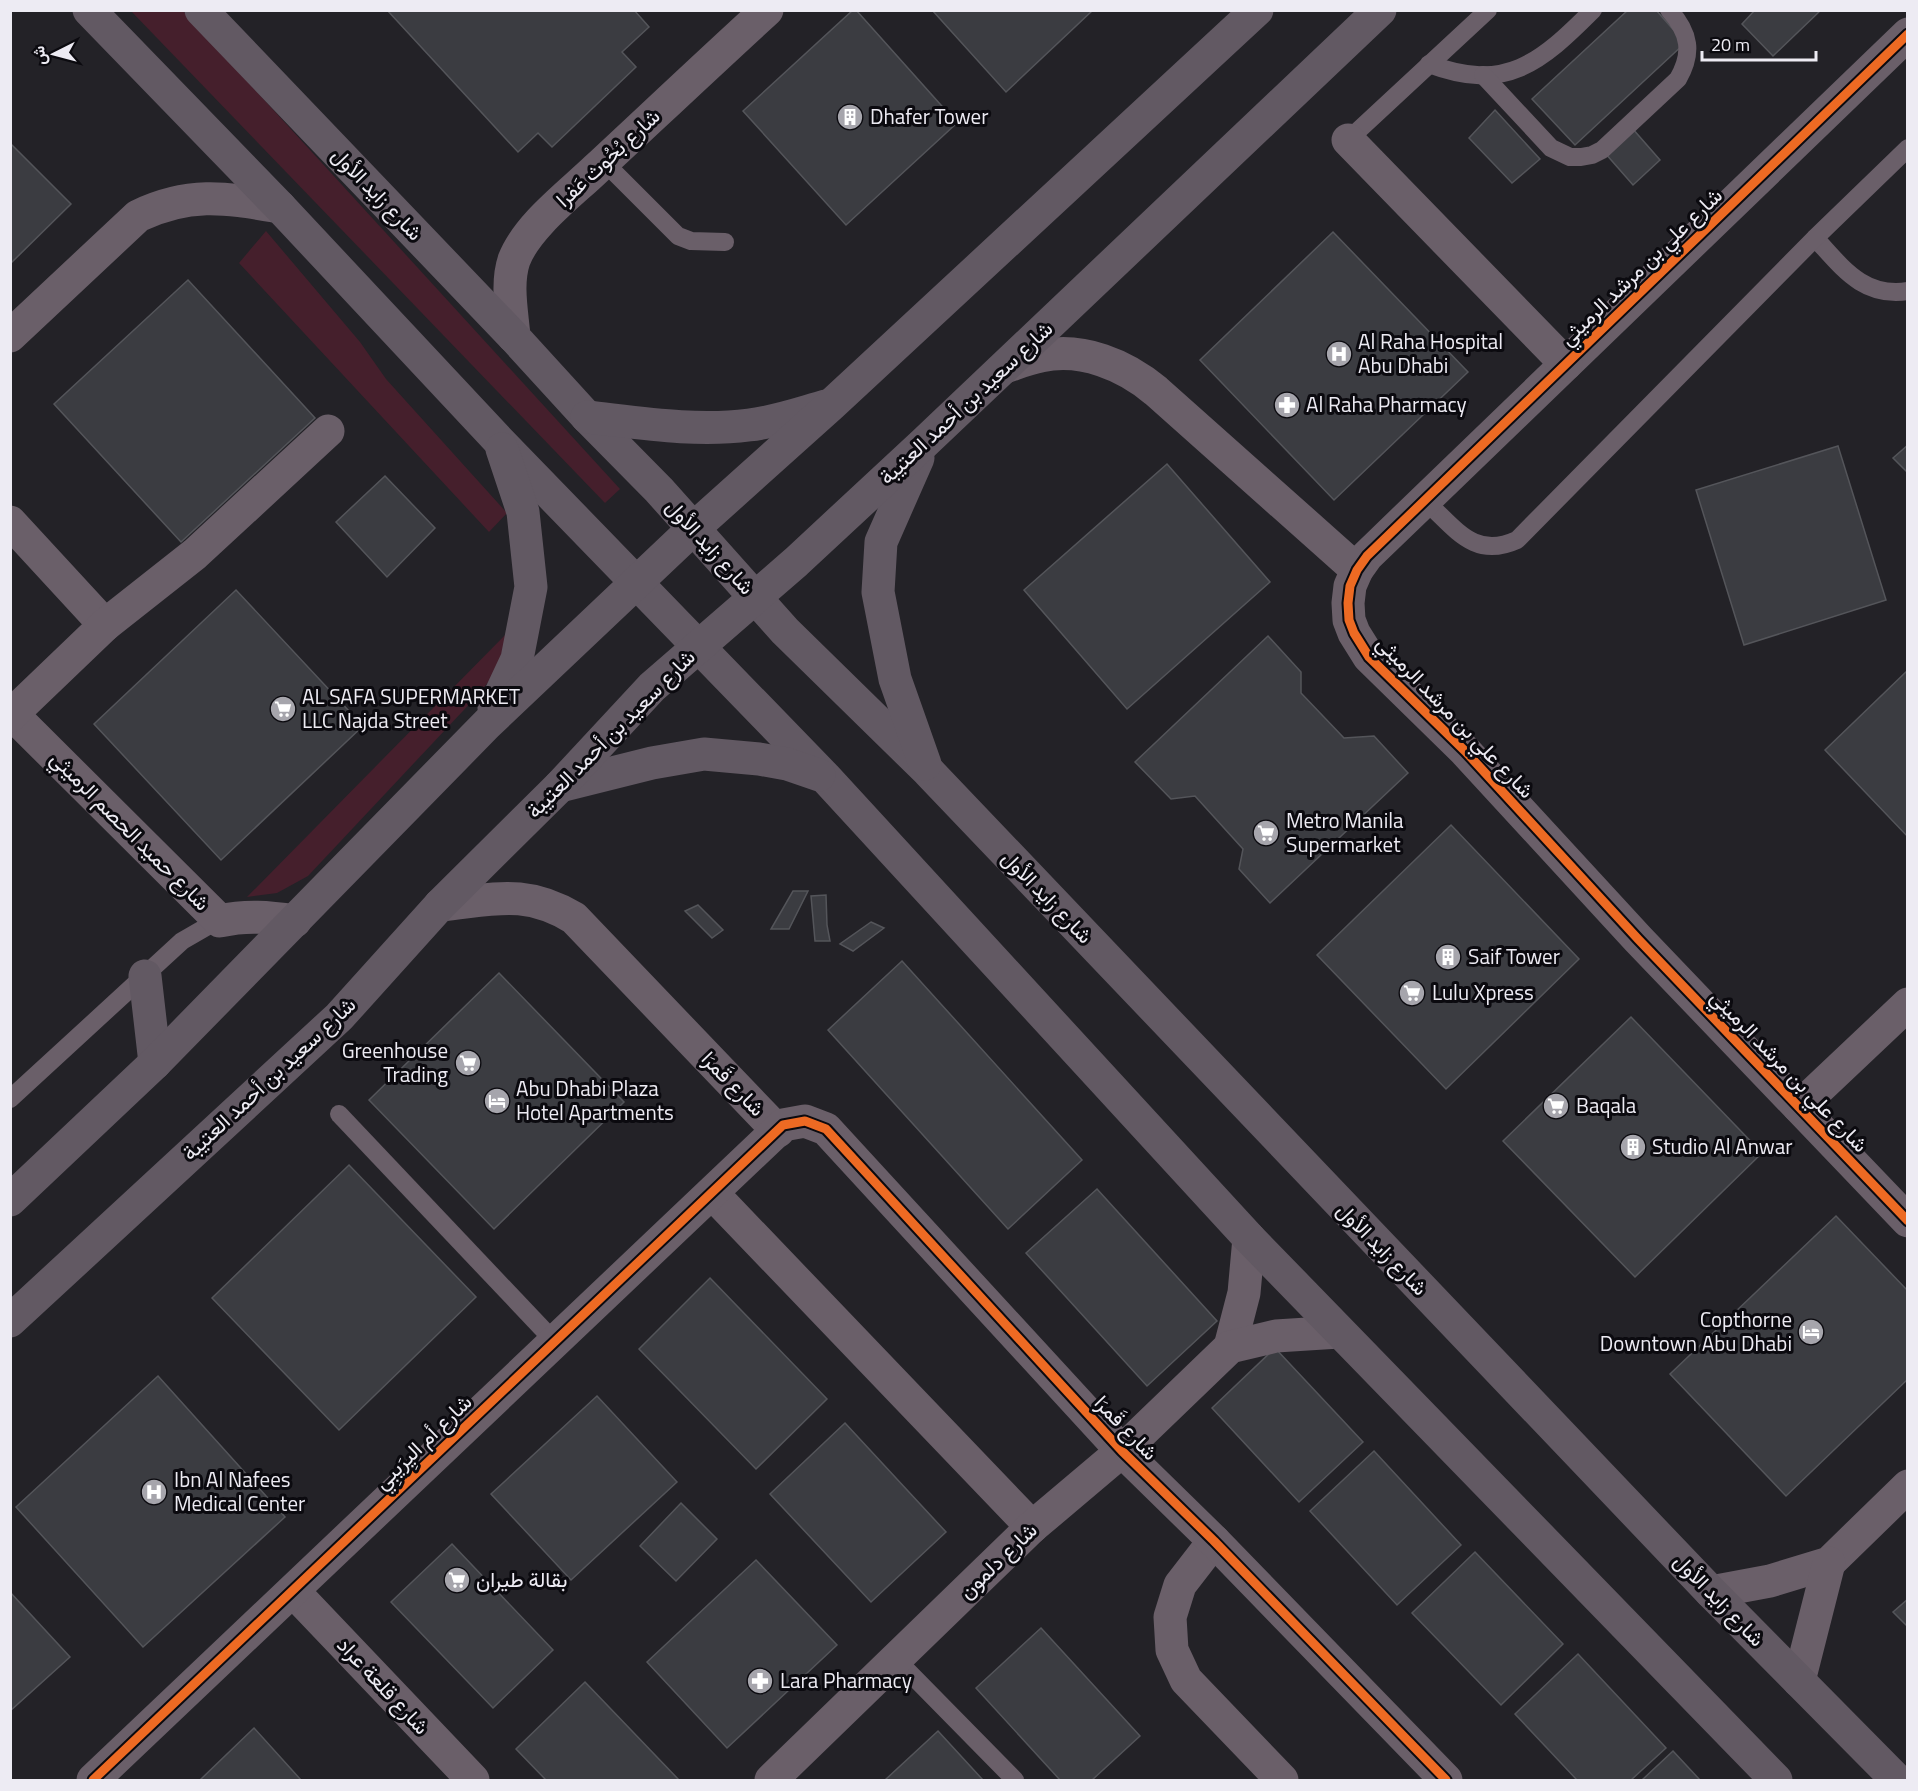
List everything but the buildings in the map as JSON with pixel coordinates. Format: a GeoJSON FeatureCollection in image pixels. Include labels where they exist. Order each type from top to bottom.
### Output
{"type":"FeatureCollection","features":[{"type":"Feature","properties":{"kind":"main road"},"geometry":{"type":"LineString","coordinates":[[90,10],[280,207],[500,442],[825,777],[1249,1238],[1776,1780]]}},
{"type":"Feature","properties":{"kind":"main road","name":"شارع زايد الأول"},"geometry":{"type":"LineString","coordinates":[[201,10],[659,490],[785,631],[928,771],[1711,1592],[1898,1780]]}},
{"type":"Feature","properties":{"kind":"main road"},"geometry":{"type":"LineString","coordinates":[[10,1200],[155,1063],[487,724],[694,528],[831,405],[1257,10]]}},
{"type":"Feature","properties":{"kind":"main road","name":"شارع سعيد بن أحمد العتيبة"},"geometry":{"type":"LineString","coordinates":[[10,1321],[339,1017],[440,905],[560,786],[631,708],[697,647],[796,562],[924,443],[1380,10]]}},
{"type":"Feature","properties":{"kind":"main road"},"geometry":{"type":"LineString","coordinates":[[587,417],[657,425],[724,427],[769,422],[831,405]]}},
{"type":"Feature","properties":{"kind":"main road"},"geometry":{"type":"LineString","coordinates":[[487,724],[518,659],[531,587],[524,512],[500,442]]}},
{"type":"Feature","properties":{"kind":"main road"},"geometry":{"type":"LineString","coordinates":[[924,443],[881,542],[878,592],[895,679],[928,771]]}},
{"type":"Feature","properties":{"kind":"main road"},"geometry":{"type":"LineString","coordinates":[[560,786],[652,763],[704,754],[768,760],[825,777]]}},
{"type":"Feature","properties":{"kind":"main road"},"geometry":{"type":"LineString","coordinates":[[145,976],[155,1063]]}},
{"type":"Feature","properties":{"kind":"street","name":"شارع بُحُوث عَفرا"},"geometry":{"type":"LineString","coordinates":[[514,337],[510,290],[514,261],[519,249],[535,228],[767,10]]}},
{"type":"Feature","properties":{"kind":"street","name":"شارع علي بن مرشد الرميثي"},"geometry":{"type":"LineString","coordinates":[[1908,34],[1367,556],[1357,570],[1349,594],[1349,620],[1369,657],[1465,751],[1638,939],[1908,1221]]}},
{"type":"Feature","properties":{"kind":"street","name":"شارع علي بن مرشد الرميثي"},"geometry":{"type":"LineString","coordinates":[[1348,140],[1566,364]]}},
{"type":"Feature","properties":{"kind":"street"},"geometry":{"type":"LineString","coordinates":[[10,336],[138,216],[175,202],[201,198],[227,198],[280,207]]}},
{"type":"Feature","properties":{"kind":"street"},"geometry":{"type":"LineString","coordinates":[[1005,367],[1041,355],[1080,355],[1116,365],[1131,372],[1150,386],[1357,570]]}},
{"type":"Feature","properties":{"kind":"street","name":"شارع حميد الحصم الرميثي"},"geometry":{"type":"LineString","coordinates":[[295,921],[266,916],[236,917],[220,921],[11,715],[105,624],[195,554],[328,431]]}},
{"type":"Feature","properties":{"kind":"street"},"geometry":{"type":"LineString","coordinates":[[10,522],[105,624]]}},
{"type":"Feature","properties":{"kind":"street","name":"شارع قَمرَا"},"geometry":{"type":"LineString","coordinates":[[440,905],[509,897],[532,899],[554,906],[574,918],[778,1131],[783,1125],[805,1121],[826,1129],[1122,1450],[1214,1541],[1446,1780]]}},
{"type":"Feature","properties":{"kind":"street"},"geometry":{"type":"LineString","coordinates":[[1799,1107],[1908,1004]]}},
{"type":"Feature","properties":{"kind":"street","name":"شارع أم اليِرَيبِي"},"geometry":{"type":"LineString","coordinates":[[93,1780],[778,1131]]}},
{"type":"Feature","properties":{"kind":"street"},"geometry":{"type":"LineString","coordinates":[[712,1193],[1032,1527]]}},
{"type":"Feature","properties":{"kind":"street"},"geometry":{"type":"LineString","coordinates":[[1249,1238],[1244,1293],[1230,1347],[1276,1336],[1340,1332]]}},
{"type":"Feature","properties":{"kind":"street","name":"شارع دلمون"},"geometry":{"type":"LineString","coordinates":[[771,1780],[1032,1527],[1122,1450],[1230,1347]]}},
{"type":"Feature","properties":{"kind":"street"},"geometry":{"type":"LineString","coordinates":[[1711,1592],[1770,1581],[1829,1563],[1908,1486]]}},
{"type":"Feature","properties":{"kind":"street"},"geometry":{"type":"LineString","coordinates":[[1214,1541],[1180,1585],[1170,1617],[1173,1650],[1186,1680],[1282,1780]]}},
{"type":"Feature","properties":{"kind":"street"},"geometry":{"type":"LineString","coordinates":[[1799,1681],[1829,1563]]}},
{"type":"Feature","properties":{"kind":"street","name":"شارع قلعة عراد"},"geometry":{"type":"LineString","coordinates":[[293,1591],[473,1780]]}},
{"type":"Feature","properties":{"kind":"lane"},"geometry":{"type":"LineString","coordinates":[[1348,140],[1488,10]]}},
{"type":"Feature","properties":{"kind":"lane"},"geometry":{"type":"LineString","coordinates":[[1429,64],[1452,73],[1483,75],[1501,74],[1525,67],[1546,55],[1593,10]]}},
{"type":"Feature","properties":{"kind":"lane"},"geometry":{"type":"LineString","coordinates":[[1483,75],[1551,148],[1570,157],[1592,155],[1610,143],[1678,79],[1685,67],[1688,55],[1687,42],[1683,29],[1669,10]]}},
{"type":"Feature","properties":{"kind":"lane"},"geometry":{"type":"LineString","coordinates":[[1425,501],[1470,541],[1481,546],[1494,547],[1517,540],[1815,238],[1908,148]]}},
{"type":"Feature","properties":{"kind":"lane"},"geometry":{"type":"LineString","coordinates":[[604,162],[678,236],[691,241],[725,242]]}},
{"type":"Feature","properties":{"kind":"lane"},"geometry":{"type":"LineString","coordinates":[[1815,238],[1842,268],[1872,289],[1889,293],[1908,291]]}},
{"type":"Feature","properties":{"kind":"lane"},"geometry":{"type":"LineString","coordinates":[[10,1100],[182,941],[220,921]]}},
{"type":"Feature","properties":{"kind":"lane"},"geometry":{"type":"LineString","coordinates":[[339,1114],[555,1342]]}},
{"type":"Feature","properties":{"kind":"lane"},"geometry":{"type":"LineString","coordinates":[[896,1659],[1015,1780]]}},
{"type":"Feature","properties":{"kind":"shaded area"},"geometry":{"type":"Polygon","coordinates":[[[131,11],[183,11],[620,489],[605,503],[131,11]]]}},
{"type":"Feature","properties":{"kind":"shaded area"},"geometry":{"type":"Polygon","coordinates":[[[266,231],[360,342],[386,379],[507,513],[489,532],[239,263],[266,231]]]}},
{"type":"Feature","properties":{"kind":"shaded area"},"geometry":{"type":"Polygon","coordinates":[[[513,627],[501,666],[477,696],[308,876],[277,893],[247,897],[513,627]]]}},
{"type":"Feature","properties":{"kind":"cycle path"},"geometry":{"type":"LineString","coordinates":[[1908,34],[1367,556],[1350,586],[1348,603],[1349,620],[1354,633],[1369,657],[1465,751],[1638,939],[1908,1221]]}},
{"type":"Feature","properties":{"kind":"cycle path"},"geometry":{"type":"LineString","coordinates":[[93,1780],[783,1125],[805,1121],[826,1129],[1122,1451],[1214,1541],[1446,1780]]}},
{"type":"Feature","properties":{"kind":"place","name":"Dhafer Tower"},"geometry":{"type":"Point","coordinates":[850,117]}},
{"type":"Feature","properties":{"kind":"place","name":"Al Raha Hospital Abu Dhabi"},"geometry":{"type":"Point","coordinates":[1339,354]}},
{"type":"Feature","properties":{"kind":"place","name":"Al Raha Pharmacy"},"geometry":{"type":"Point","coordinates":[1287,405]}},
{"type":"Feature","properties":{"kind":"place","name":"AL SAFA SUPERMARKET LLC Najda Street"},"geometry":{"type":"Point","coordinates":[283,709]}},
{"type":"Feature","properties":{"kind":"place","name":"Metro Manila Supermarket"},"geometry":{"type":"Point","coordinates":[1266,833]}},
{"type":"Feature","properties":{"kind":"place","name":"Saif Tower"},"geometry":{"type":"Point","coordinates":[1448,957]}},
{"type":"Feature","properties":{"kind":"place","name":"Lulu Xpress"},"geometry":{"type":"Point","coordinates":[1412,993]}},
{"type":"Feature","properties":{"kind":"place","name":"Greenhouse Trading"},"geometry":{"type":"Point","coordinates":[468,1063]}},
{"type":"Feature","properties":{"kind":"place","name":"Abu Dhabi Plaza Hotel Apartments"},"geometry":{"type":"Point","coordinates":[497,1101]}},
{"type":"Feature","properties":{"kind":"place","name":"Baqala"},"geometry":{"type":"Point","coordinates":[1556,1106]}},
{"type":"Feature","properties":{"kind":"place","name":"Studio Al Anwar"},"geometry":{"type":"Point","coordinates":[1633,1147]}},
{"type":"Feature","properties":{"kind":"place","name":"Copthorne Downtown Abu Dhabi"},"geometry":{"type":"Point","coordinates":[1811,1332]}},
{"type":"Feature","properties":{"kind":"place","name":"Ibn Al Nafees Medical Center"},"geometry":{"type":"Point","coordinates":[154,1492]}},
{"type":"Feature","properties":{"kind":"place","name":"بقالة طيران"},"geometry":{"type":"Point","coordinates":[457,1580]}},
{"type":"Feature","properties":{"kind":"place","name":"Lara Pharmacy"},"geometry":{"type":"Point","coordinates":[760,1681]}}]}
